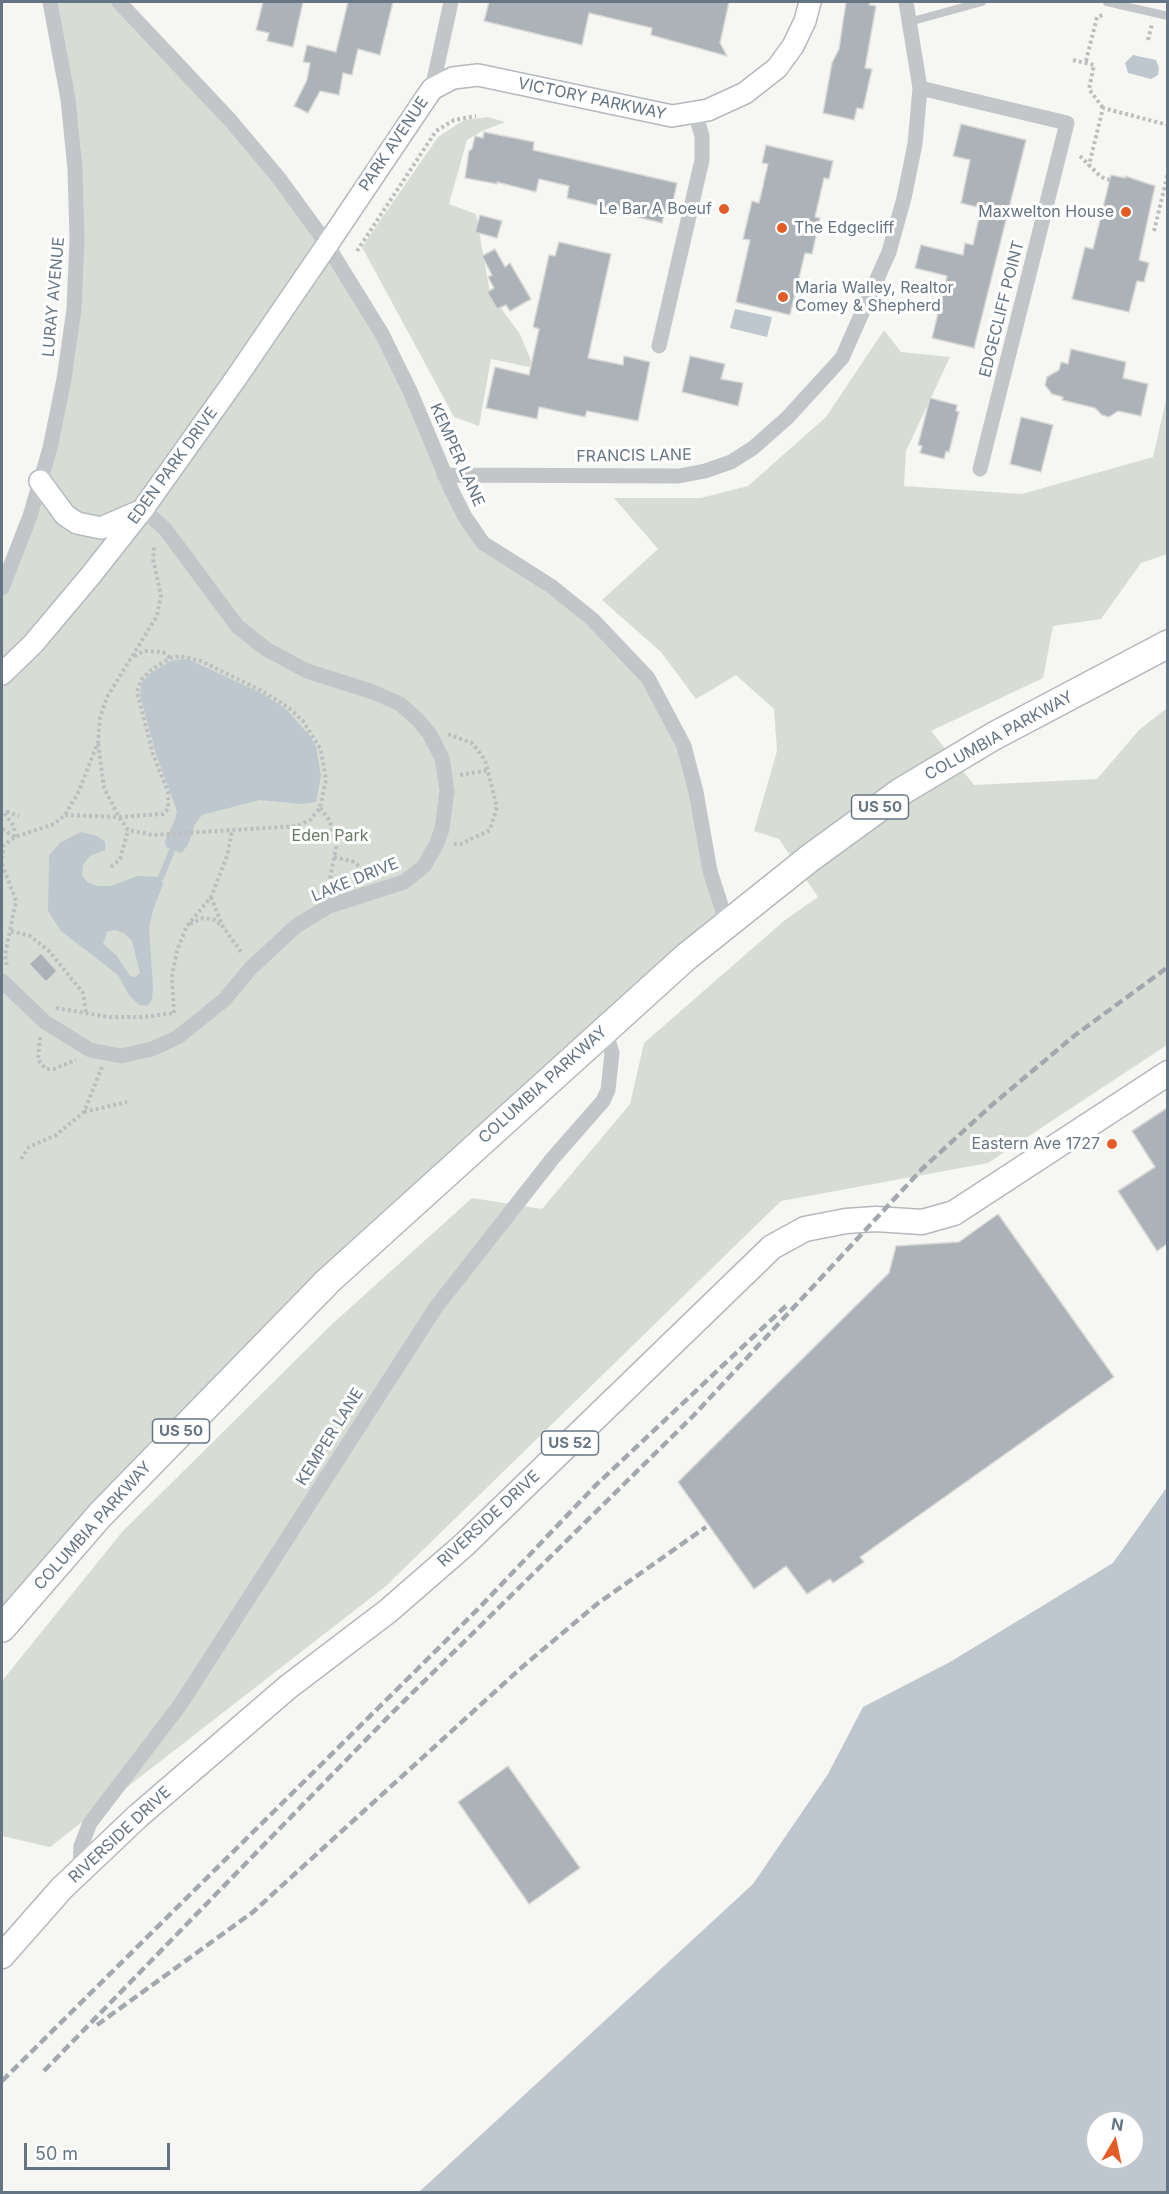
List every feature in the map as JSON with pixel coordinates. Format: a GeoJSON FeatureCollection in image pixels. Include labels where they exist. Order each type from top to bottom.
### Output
{"type":"FeatureCollection","features":[{"type":"Feature","properties":{"kind":"highway","name":"COLUMBIA PARKWAY"},"geometry":{"type":"LineString","coordinates":[[2,1628],[100,1515],[327,1281],[605,1029],[727,924],[902,791],[991,738],[1167,644]]}},
{"type":"Feature","properties":{"kind":"main road","name":"RIVERSIDE DRIVE"},"geometry":{"type":"LineString","coordinates":[[2,1956],[80,1871],[138,1816],[288,1687],[388,1611],[464,1545],[772,1247],[805,1229],[846,1221],[876,1219],[922,1222],[954,1213],[1167,1073]]}},
{"type":"Feature","properties":{"kind":"street","name":"LURAY AVENUE"},"geometry":{"type":"LineString","coordinates":[[2,588],[40,481],[64,379],[74,309],[77,239],[75,169],[68,99],[50,2]]}},
{"type":"Feature","properties":{"kind":"street","name":"KEMPER LANE"},"geometry":{"type":"LineString","coordinates":[[119,2],[230,120],[278,177],[324,240],[382,334],[410,391],[444,475],[465,517],[483,543],[551,586],[592,620],[648,678],[684,746],[696,792],[710,871],[727,924]]}},
{"type":"Feature","properties":{"kind":"street","name":"PARK AVENUE"},"geometry":{"type":"LineString","coordinates":[[327,245],[432,89],[451,2]]}},
{"type":"Feature","properties":{"kind":"street","name":"VICTORY PARKWAY"},"geometry":{"type":"LineString","coordinates":[[432,89],[453,78],[478,75],[672,116],[695,113],[733,100],[756,86],[777,68],[793,46],[805,21],[810,2]]}},
{"type":"Feature","properties":{"kind":"street","name":"FRANCIS LANE"},"geometry":{"type":"LineString","coordinates":[[444,475],[679,476],[705,471],[730,462],[753,448],[787,418],[842,358],[889,252],[904,198],[915,144],[920,88],[906,2]]}},
{"type":"Feature","properties":{"kind":"street","name":"EDGECLIFF POINT"},"geometry":{"type":"LineString","coordinates":[[920,88],[1067,123],[980,469]]}},
{"type":"Feature","properties":{"kind":"street"},"geometry":{"type":"LineString","coordinates":[[659,346],[702,160],[702,136],[695,113]]}},
{"type":"Feature","properties":{"kind":"street","name":"EDEN PARK DRIVE"},"geometry":{"type":"LineString","coordinates":[[2,674],[33,644],[143,509],[327,245]]}},
{"type":"Feature","properties":{"kind":"street"},"geometry":{"type":"LineString","coordinates":[[40,481],[65,515],[77,523],[93,528],[109,526],[143,509]]}},
{"type":"Feature","properties":{"kind":"street","name":"LAKE DRIVE"},"geometry":{"type":"LineString","coordinates":[[8,977],[45,1022],[90,1050],[105,1055],[136,1054],[178,1036],[224,1000],[252,968],[296,926],[329,906],[404,882],[424,866],[436,845],[446,807],[445,777],[442,758],[429,733],[400,705],[373,692],[307,671],[266,649],[238,627],[165,529],[143,509]]}},
{"type":"Feature","properties":{"kind":"street","name":"KEMPER LANE"},"geometry":{"type":"LineString","coordinates":[[80,1871],[81,1846],[90,1823],[180,1705],[436,1307],[603,1101],[608,1090],[612,1053],[605,1029]]}},
{"type":"Feature","properties":{"kind":"lane"},"geometry":{"type":"LineString","coordinates":[[909,22],[982,2]]}},
{"type":"Feature","properties":{"kind":"lane"},"geometry":{"type":"LineString","coordinates":[[1107,2],[1167,16]]}},
{"type":"Feature","properties":{"kind":"path"},"geometry":{"type":"LineString","coordinates":[[1086,61],[1097,17],[1110,11]]}},
{"type":"Feature","properties":{"kind":"path"},"geometry":{"type":"LineString","coordinates":[[1142,18],[1160,22]]}},
{"type":"Feature","properties":{"kind":"path"},"geometry":{"type":"LineString","coordinates":[[1148,40],[1153,21]]}},
{"type":"Feature","properties":{"kind":"path"},"geometry":{"type":"LineString","coordinates":[[1073,60],[1086,61],[1095,68],[1089,89],[1103,108],[1167,125]]}},
{"type":"Feature","properties":{"kind":"path"},"geometry":{"type":"LineString","coordinates":[[1089,165],[1103,108]]}},
{"type":"Feature","properties":{"kind":"path"},"geometry":{"type":"LineString","coordinates":[[357,251],[436,131],[454,120],[476,116]]}},
{"type":"Feature","properties":{"kind":"path"},"geometry":{"type":"LineString","coordinates":[[1080,156],[1101,177],[1110,180]]}},
{"type":"Feature","properties":{"kind":"path"},"geometry":{"type":"LineString","coordinates":[[1154,231],[1167,172]]}},
{"type":"Feature","properties":{"kind":"path"},"geometry":{"type":"LineString","coordinates":[[65,815],[119,817],[163,814],[168,809],[168,792],[153,754],[137,692],[141,680],[170,658],[190,657],[264,692],[289,708],[303,721],[321,750],[326,780],[320,808],[310,820],[297,826],[201,834],[153,835],[128,830],[119,817],[104,788],[98,742],[100,718],[107,697],[157,616],[161,595],[153,559],[154,546]]}},
{"type":"Feature","properties":{"kind":"path"},"geometry":{"type":"LineString","coordinates":[[134,656],[145,651],[162,652],[170,658]]}},
{"type":"Feature","properties":{"kind":"path"},"geometry":{"type":"LineString","coordinates":[[429,733],[450,734],[472,743],[489,770],[497,807],[490,830],[461,844],[436,845]]}},
{"type":"Feature","properties":{"kind":"path"},"geometry":{"type":"LineString","coordinates":[[2,859],[3,846],[15,837],[54,824],[65,815],[79,791],[98,742]]}},
{"type":"Feature","properties":{"kind":"path"},"geometry":{"type":"LineString","coordinates":[[445,777],[489,770]]}},
{"type":"Feature","properties":{"kind":"path"},"geometry":{"type":"LineString","coordinates":[[320,808],[330,821],[334,836],[334,857],[328,876],[329,906]]}},
{"type":"Feature","properties":{"kind":"path"},"geometry":{"type":"LineString","coordinates":[[15,837],[14,826],[4,813],[19,816]]}},
{"type":"Feature","properties":{"kind":"path"},"geometry":{"type":"LineString","coordinates":[[2,829],[15,837]]}},
{"type":"Feature","properties":{"kind":"path"},"geometry":{"type":"LineString","coordinates":[[111,867],[120,859],[128,830]]}},
{"type":"Feature","properties":{"kind":"path"},"geometry":{"type":"LineString","coordinates":[[178,1036],[172,976],[177,950],[187,926],[211,897],[227,856],[232,831]]}},
{"type":"Feature","properties":{"kind":"path"},"geometry":{"type":"LineString","coordinates":[[334,857],[355,862],[361,869],[366,867]]}},
{"type":"Feature","properties":{"kind":"path"},"geometry":{"type":"LineString","coordinates":[[2,864],[16,901],[5,956],[8,977]]}},
{"type":"Feature","properties":{"kind":"path"},"geometry":{"type":"LineString","coordinates":[[211,897],[223,927],[252,968]]}},
{"type":"Feature","properties":{"kind":"path"},"geometry":{"type":"LineString","coordinates":[[187,926],[203,918],[215,920],[223,927]]}},
{"type":"Feature","properties":{"kind":"path"},"geometry":{"type":"LineString","coordinates":[[11,931],[30,936],[49,951],[83,993],[86,1013]]}},
{"type":"Feature","properties":{"kind":"path"},"geometry":{"type":"LineString","coordinates":[[52,1007],[86,1013],[144,1017],[174,1013]]}},
{"type":"Feature","properties":{"kind":"path"},"geometry":{"type":"LineString","coordinates":[[41,1033],[38,1053],[42,1066],[54,1069],[78,1059]]}},
{"type":"Feature","properties":{"kind":"path"},"geometry":{"type":"LineString","coordinates":[[84,1112],[105,1055]]}},
{"type":"Feature","properties":{"kind":"path"},"geometry":{"type":"LineString","coordinates":[[21,1159],[29,1147],[56,1135],[84,1112],[127,1102]]}},
{"type":"Feature","properties":{"kind":"green space","name":"Eden Park"},"geometry":{"type":"Polygon","coordinates":[[[50,2],[119,2],[230,120],[344,271],[483,543],[592,619],[667,710],[727,924],[521,1105],[2,1628],[2,588],[50,448],[77,239],[50,2]]]}},
{"type":"Feature","properties":{"kind":"green space"},"geometry":{"type":"Polygon","coordinates":[[[488,117],[505,122],[467,140],[449,204],[476,214],[490,293],[520,334],[534,368],[491,359],[479,426],[454,417],[362,247],[438,137],[464,120],[488,117]]]}},
{"type":"Feature","properties":{"kind":"green space"},"geometry":{"type":"Polygon","coordinates":[[[884,330],[901,352],[950,357],[906,451],[904,486],[1022,494],[1153,457],[1167,396],[1167,554],[1141,563],[1101,619],[1053,626],[1043,678],[931,731],[974,785],[1097,779],[1139,730],[1167,708],[1167,1045],[988,1163],[781,1201],[386,1586],[50,1847],[2,1836],[2,1681],[122,1532],[330,1326],[472,1198],[542,1209],[630,1104],[644,1043],[785,920],[818,897],[779,839],[754,831],[777,751],[774,709],[736,675],[696,699],[661,652],[602,600],[658,549],[614,498],[701,498],[748,486],[826,417],[884,330]]]}},
{"type":"Feature","properties":{"kind":"shaded area"},"geometry":{"type":"Polygon","coordinates":[[[1133,55],[1156,60],[1159,68],[1158,75],[1151,79],[1128,73],[1125,63],[1133,55]]]}},
{"type":"Feature","properties":{"kind":"shaded area"},"geometry":{"type":"Polygon","coordinates":[[[735,309],[772,317],[767,337],[730,328],[735,309]]]}},
{"type":"Feature","properties":{"kind":"shaded area"},"geometry":{"type":"Polygon","coordinates":[[[190,660],[263,694],[287,710],[310,736],[316,747],[321,776],[316,802],[301,804],[260,800],[202,815],[195,824],[188,845],[181,853],[166,847],[165,841],[177,811],[155,751],[140,695],[142,682],[151,673],[170,661],[190,660]]]}},
{"type":"Feature","properties":{"kind":"shaded area"},"geometry":{"type":"Polygon","coordinates":[[[81,832],[97,836],[105,842],[105,850],[90,856],[83,865],[82,875],[88,883],[111,886],[137,876],[161,877],[163,884],[149,928],[153,987],[152,1000],[147,1006],[139,1005],[129,995],[118,975],[61,931],[48,911],[49,855],[61,842],[81,832]],[[115,930],[107,932],[103,944],[117,956],[130,976],[135,977],[140,973],[132,941],[124,933],[115,930]]]}},
{"type":"Feature","properties":{"kind":"shaded area"},"geometry":{"type":"Polygon","coordinates":[[[1167,1487],[1167,2192],[419,2192],[753,1884],[828,1774],[863,1707],[950,1662],[1113,1563],[1167,1487]]]}},
{"type":"Feature","properties":{"kind":"building"},"geometry":{"type":"Polygon","coordinates":[[[263,2],[303,2],[293,47],[267,41],[269,33],[256,30],[263,2]]]}},
{"type":"Feature","properties":{"kind":"building"},"geometry":{"type":"Polygon","coordinates":[[[348,2],[393,2],[380,55],[358,49],[352,75],[343,73],[339,95],[320,91],[308,113],[294,106],[307,80],[310,63],[303,62],[307,45],[336,52],[348,2]]]}},
{"type":"Feature","properties":{"kind":"building"},"geometry":{"type":"Polygon","coordinates":[[[489,2],[729,2],[720,43],[727,56],[651,35],[652,28],[589,13],[582,45],[484,21],[489,2]]]}},
{"type":"Feature","properties":{"kind":"building"},"geometry":{"type":"Polygon","coordinates":[[[846,2],[870,2],[869,5],[876,6],[865,68],[872,69],[863,109],[857,108],[854,120],[823,113],[832,63],[839,49],[846,2]]]}},
{"type":"Feature","properties":{"kind":"building"},"geometry":{"type":"Polygon","coordinates":[[[961,124],[1026,140],[974,348],[932,338],[947,276],[915,268],[921,245],[963,255],[965,243],[973,245],[981,208],[961,203],[970,160],[953,156],[961,124]]]}},
{"type":"Feature","properties":{"kind":"building"},"geometry":{"type":"Polygon","coordinates":[[[484,132],[534,142],[533,150],[677,183],[670,215],[664,214],[662,223],[567,198],[569,186],[539,179],[536,192],[497,182],[497,184],[465,178],[469,151],[472,149],[475,136],[483,138],[484,132]]]}},
{"type":"Feature","properties":{"kind":"building","name":"The Edgecliff"},"geometry":{"type":"Polygon","coordinates":[[[766,145],[833,161],[829,179],[824,178],[815,217],[820,218],[812,254],[805,253],[790,315],[736,302],[750,240],[743,239],[752,201],[759,203],[768,164],[762,163],[766,145]]]}},
{"type":"Feature","properties":{"kind":"building"},"geometry":{"type":"Polygon","coordinates":[[[1111,175],[1125,178],[1125,176],[1155,186],[1139,260],[1149,263],[1144,282],[1137,281],[1129,312],[1072,299],[1085,247],[1093,249],[1111,175]]]}},
{"type":"Feature","properties":{"kind":"building"},"geometry":{"type":"Polygon","coordinates":[[[480,215],[502,221],[497,238],[475,232],[480,215]]]}},
{"type":"Feature","properties":{"kind":"building"},"geometry":{"type":"Polygon","coordinates":[[[559,242],[611,254],[588,358],[623,365],[624,356],[650,362],[638,421],[587,411],[585,417],[539,407],[537,419],[486,408],[495,367],[529,375],[539,329],[533,327],[549,255],[555,256],[559,242]]]}},
{"type":"Feature","properties":{"kind":"building"},"geometry":{"type":"Polygon","coordinates":[[[495,249],[505,267],[510,263],[531,299],[510,311],[506,305],[497,309],[487,292],[494,288],[488,277],[492,275],[482,256],[495,249]]]}},
{"type":"Feature","properties":{"kind":"building"},"geometry":{"type":"Polygon","coordinates":[[[1071,349],[1126,362],[1123,378],[1148,384],[1141,416],[1118,411],[1109,417],[1102,415],[1095,408],[1062,400],[1063,397],[1052,394],[1045,385],[1047,377],[1059,370],[1061,362],[1068,364],[1071,349]]]}},
{"type":"Feature","properties":{"kind":"building"},"geometry":{"type":"Polygon","coordinates":[[[690,356],[725,364],[721,379],[743,383],[738,406],[682,392],[690,356]]]}},
{"type":"Feature","properties":{"kind":"building"},"geometry":{"type":"Polygon","coordinates":[[[930,398],[957,405],[956,411],[959,412],[949,452],[946,451],[944,459],[920,453],[922,446],[918,445],[930,398]]]}},
{"type":"Feature","properties":{"kind":"building"},"geometry":{"type":"Polygon","coordinates":[[[1021,417],[1053,425],[1041,472],[1010,464],[1021,417]]]}},
{"type":"Feature","properties":{"kind":"building"},"geometry":{"type":"Polygon","coordinates":[[[41,953],[57,971],[46,982],[29,964],[41,953]]]}},
{"type":"Feature","properties":{"kind":"building"},"geometry":{"type":"Polygon","coordinates":[[[1167,1108],[1167,1244],[1157,1251],[1118,1191],[1155,1167],[1132,1131],[1167,1108]]]}},
{"type":"Feature","properties":{"kind":"building"},"geometry":{"type":"Polygon","coordinates":[[[998,1214],[1114,1377],[860,1557],[864,1562],[833,1583],[830,1579],[807,1594],[786,1566],[754,1589],[678,1482],[889,1273],[896,1246],[959,1242],[998,1214]]]}},
{"type":"Feature","properties":{"kind":"building"},"geometry":{"type":"Polygon","coordinates":[[[508,1766],[580,1868],[529,1904],[458,1802],[508,1766]]]}},
{"type":"Feature","properties":{"kind":"waterway"},"geometry":{"type":"LineString","coordinates":[[161,877],[172,851]]}},
{"type":"Feature","properties":{"kind":"railway"},"geometry":{"type":"LineString","coordinates":[[44,2071],[392,1713],[694,1415],[922,1169],[993,1104],[1074,1036],[1168,967]]}},
{"type":"Feature","properties":{"kind":"railway"},"geometry":{"type":"LineString","coordinates":[[2,2081],[479,1608],[595,1486],[787,1305]]}},
{"type":"Feature","properties":{"kind":"railway"},"geometry":{"type":"LineString","coordinates":[[97,2025],[253,1912],[521,1668],[597,1604],[706,1527]]}},
{"type":"Feature","properties":{"kind":"place","name":"Le Bar A Boeuf"},"geometry":{"type":"Point","coordinates":[724,209]}},
{"type":"Feature","properties":{"kind":"place","name":"Maxwelton House"},"geometry":{"type":"Point","coordinates":[1126,212]}},
{"type":"Feature","properties":{"kind":"place","name":"The Edgecliff"},"geometry":{"type":"Point","coordinates":[782,228]}},
{"type":"Feature","properties":{"kind":"place","name":"Maria Walley, Realtor Comey & Shepherd"},"geometry":{"type":"Point","coordinates":[783,297]}},
{"type":"Feature","properties":{"kind":"place","name":"Eastern Ave 1727"},"geometry":{"type":"Point","coordinates":[1112,1144]}}]}
